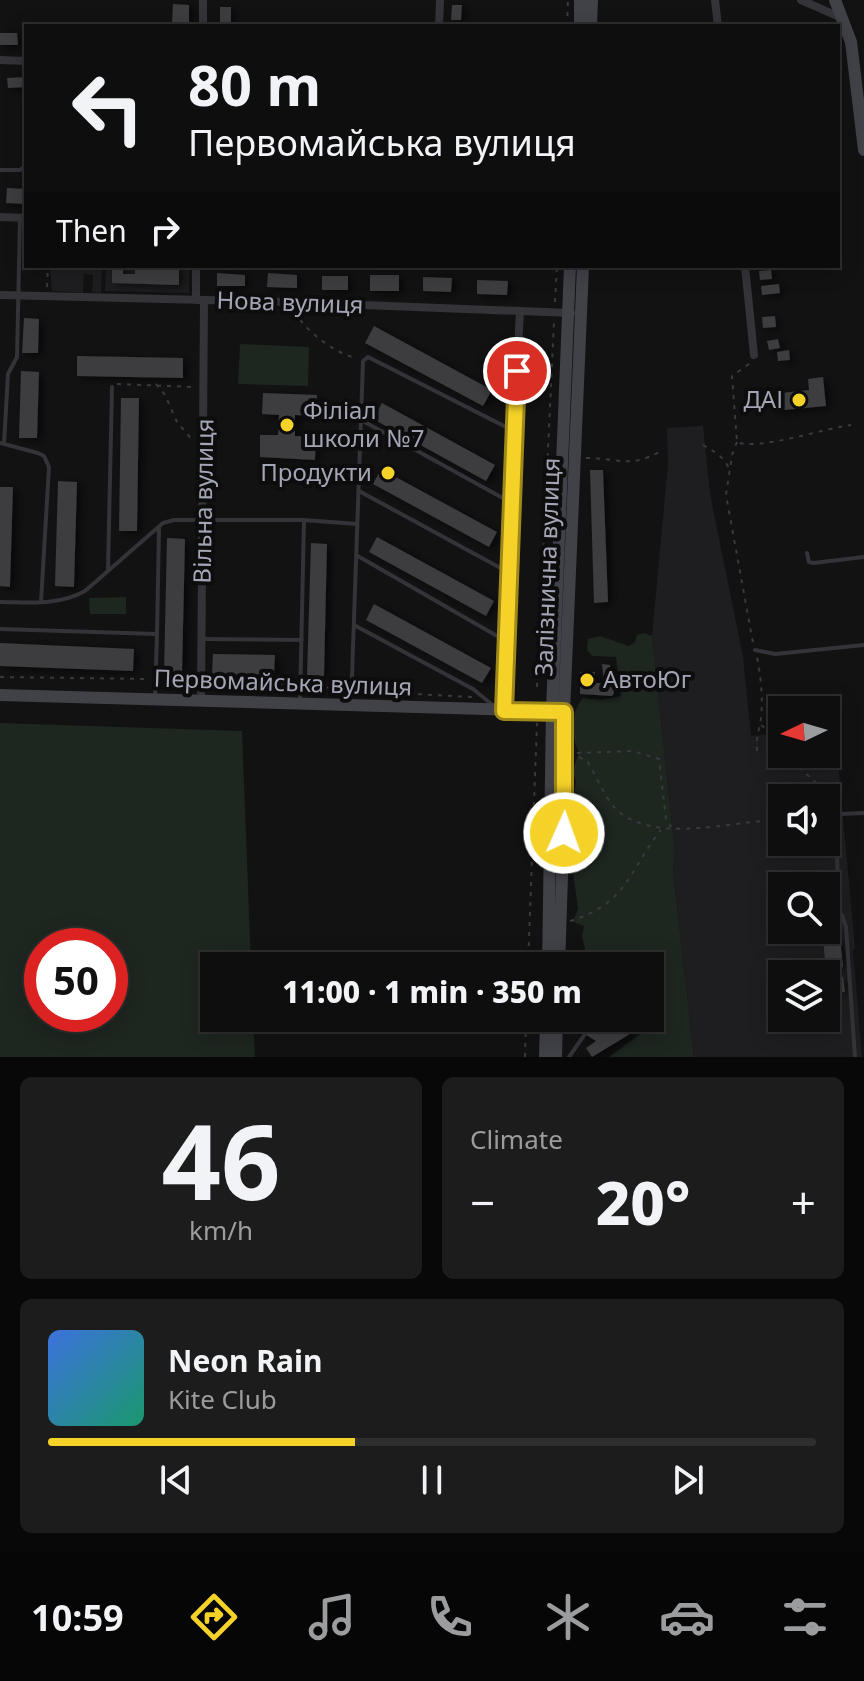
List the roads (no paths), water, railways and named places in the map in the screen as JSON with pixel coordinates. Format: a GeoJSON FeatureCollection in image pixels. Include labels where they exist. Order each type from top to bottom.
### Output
{"type":"FeatureCollection","features":[{"type":"Feature","properties":{"kind":"main road"},"geometry":{"type":"LineString","coordinates":[[580,0],[580,24]]}},
{"type":"Feature","properties":{"kind":"main road"},"geometry":{"type":"LineString","coordinates":[[591,24],[592,0]]}},
{"type":"Feature","properties":{"kind":"main road"},"geometry":{"type":"LineString","coordinates":[[835,0],[851,42],[864,150]]}},
{"type":"Feature","properties":{"kind":"main road","name":"Залізнична вулиця"},"geometry":{"type":"LineString","coordinates":[[549,952],[570,268]]}},
{"type":"Feature","properties":{"kind":"main road","name":"Залізнична вулиця"},"geometry":{"type":"LineString","coordinates":[[560,951],[566,756],[558,711],[574,459],[567,313],[582,268]]}},
{"type":"Feature","properties":{"kind":"main road","name":"Первомайська вулиця"},"geometry":{"type":"LineString","coordinates":[[0,695],[558,711]]}},
{"type":"Feature","properties":{"kind":"main road"},"geometry":{"type":"LineString","coordinates":[[545,1057],[546,1032]]}},
{"type":"Feature","properties":{"kind":"main road"},"geometry":{"type":"LineString","coordinates":[[556,1057],[557,1032]]}},
{"type":"Feature","properties":{"kind":"street"},"geometry":{"type":"LineString","coordinates":[[203,0],[203,24]]}},
{"type":"Feature","properties":{"kind":"street"},"geometry":{"type":"LineString","coordinates":[[439,24],[440,0]]}},
{"type":"Feature","properties":{"kind":"street"},"geometry":{"type":"LineString","coordinates":[[715,0],[718,24]]}},
{"type":"Feature","properties":{"kind":"street"},"geometry":{"type":"LineString","coordinates":[[801,0],[842,18]]}},
{"type":"Feature","properties":{"kind":"street"},"geometry":{"type":"LineString","coordinates":[[0,60],[24,61]]}},
{"type":"Feature","properties":{"kind":"street"},"geometry":{"type":"LineString","coordinates":[[0,217],[23,218]]}},
{"type":"Feature","properties":{"kind":"street","name":"Вільна вулиця"},"geometry":{"type":"LineString","coordinates":[[196,268],[205,381],[201,702]]}},
{"type":"Feature","properties":{"kind":"street"},"geometry":{"type":"LineString","coordinates":[[745,268],[754,355]]}},
{"type":"Feature","properties":{"kind":"street","name":"Нова вулиця"},"geometry":{"type":"LineString","coordinates":[[0,295],[567,313]]}},
{"type":"Feature","properties":{"kind":"street"},"geometry":{"type":"LineString","coordinates":[[502,711],[520,311]]}},
{"type":"Feature","properties":{"kind":"lane"},"geometry":{"type":"LineString","coordinates":[[0,170],[20,170],[24,167]]}},
{"type":"Feature","properties":{"kind":"lane"},"geometry":{"type":"LineString","coordinates":[[23,218],[16,295],[17,357],[8,374],[2,443],[44,456],[49,467],[41,602]]}},
{"type":"Feature","properties":{"kind":"lane"},"geometry":{"type":"LineString","coordinates":[[351,707],[363,361],[368,357],[513,431]]}},
{"type":"Feature","properties":{"kind":"lane"},"geometry":{"type":"LineString","coordinates":[[108,570],[112,387]]}},
{"type":"Feature","properties":{"kind":"lane"},"geometry":{"type":"LineString","coordinates":[[361,420],[510,502]]}},
{"type":"Feature","properties":{"kind":"lane"},"geometry":{"type":"LineString","coordinates":[[358,490],[508,572]]}},
{"type":"Feature","properties":{"kind":"lane"},"geometry":{"type":"LineString","coordinates":[[0,602],[41,602],[74,597],[159,527],[174,520],[304,520],[357,524]]}},
{"type":"Feature","properties":{"kind":"lane"},"geometry":{"type":"LineString","coordinates":[[300,706],[304,520]]}},
{"type":"Feature","properties":{"kind":"lane"},"geometry":{"type":"LineString","coordinates":[[155,701],[159,527]]}},
{"type":"Feature","properties":{"kind":"lane"},"geometry":{"type":"LineString","coordinates":[[807,553],[809,562],[813,563],[864,557]]}},
{"type":"Feature","properties":{"kind":"lane"},"geometry":{"type":"LineString","coordinates":[[356,555],[506,641]]}},
{"type":"Feature","properties":{"kind":"lane"},"geometry":{"type":"LineString","coordinates":[[354,625],[485,697],[502,711]]}},
{"type":"Feature","properties":{"kind":"lane"},"geometry":{"type":"LineString","coordinates":[[0,629],[157,634]]}},
{"type":"Feature","properties":{"kind":"lane"},"geometry":{"type":"LineString","coordinates":[[202,639],[302,640]]}},
{"type":"Feature","properties":{"kind":"lane"},"geometry":{"type":"LineString","coordinates":[[755,650],[775,654],[864,645]]}},
{"type":"Feature","properties":{"kind":"lane"},"geometry":{"type":"LineString","coordinates":[[839,872],[837,829],[840,814],[864,813]]}},
{"type":"Feature","properties":{"kind":"lane"},"geometry":{"type":"LineString","coordinates":[[840,914],[846,927],[855,1057]]}},
{"type":"Feature","properties":{"kind":"lane"},"geometry":{"type":"LineString","coordinates":[[569,1057],[585,1034]]}},
{"type":"Feature","properties":{"kind":"place","name":"ДАІ"},"geometry":{"type":"Point","coordinates":[799,400]}},
{"type":"Feature","properties":{"kind":"place","name":"Філіал школи №7"},"geometry":{"type":"Point","coordinates":[287,425]}},
{"type":"Feature","properties":{"kind":"place","name":"Продукти"},"geometry":{"type":"Point","coordinates":[388,473]}},
{"type":"Feature","properties":{"kind":"place","name":"АвтоЮг"},"geometry":{"type":"Point","coordinates":[587,680]}}]}
